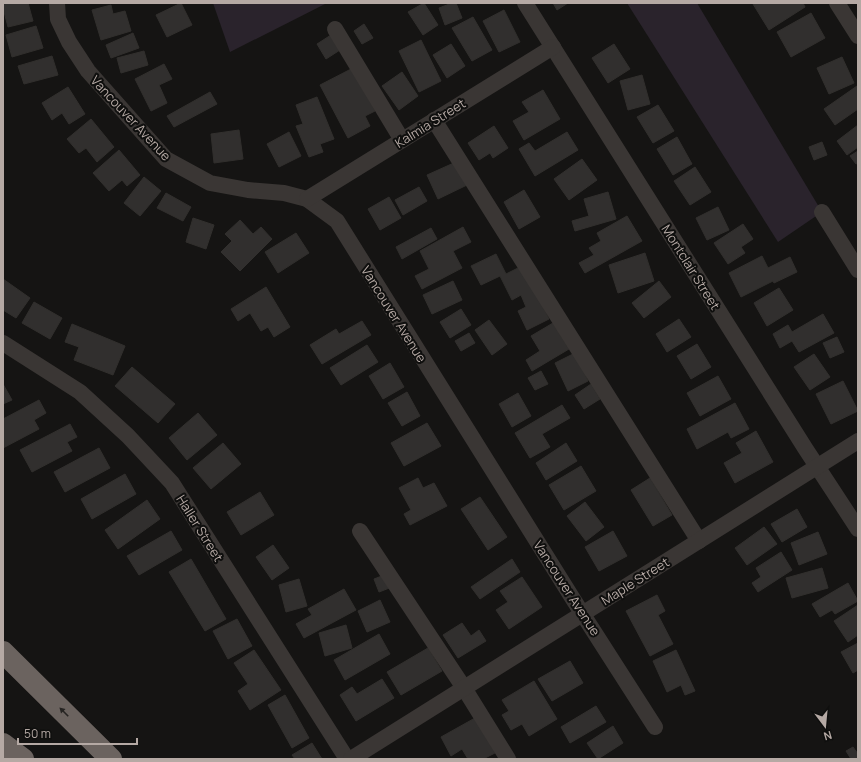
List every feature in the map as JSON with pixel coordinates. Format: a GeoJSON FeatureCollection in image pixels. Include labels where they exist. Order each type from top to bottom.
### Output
{"type":"FeatureCollection","features":[{"type":"Feature","properties":{"kind":"highway"},"geometry":{"type":"LineString","coordinates":[[3,652],[111,759]]}},
{"type":"Feature","properties":{"kind":"highway"},"geometry":{"type":"LineString","coordinates":[[3,744],[23,759]]}},
{"type":"Feature","properties":{"kind":"street","name":"Vancouver Avenue"},"geometry":{"type":"LineString","coordinates":[[57,3],[58,19],[69,42],[88,71],[166,159],[210,183],[248,190],[284,193],[307,199],[337,221],[655,727]]}},
{"type":"Feature","properties":{"kind":"street","name":"Montclair Street"},"geometry":{"type":"LineString","coordinates":[[525,3],[858,530]]}},
{"type":"Feature","properties":{"kind":"street"},"geometry":{"type":"LineString","coordinates":[[837,3],[858,36]]}},
{"type":"Feature","properties":{"kind":"street"},"geometry":{"type":"LineString","coordinates":[[335,29],[402,140]]}},
{"type":"Feature","properties":{"kind":"street","name":"Kalmia Street"},"geometry":{"type":"LineString","coordinates":[[307,199],[552,47]]}},
{"type":"Feature","properties":{"kind":"street"},"geometry":{"type":"LineString","coordinates":[[434,120],[699,541]]}},
{"type":"Feature","properties":{"kind":"street"},"geometry":{"type":"LineString","coordinates":[[822,212],[858,270]]}},
{"type":"Feature","properties":{"kind":"street","name":"Haller Street"},"geometry":{"type":"LineString","coordinates":[[3,343],[80,392],[128,436],[172,483],[347,759]]}},
{"type":"Feature","properties":{"kind":"street","name":"Maple Street"},"geometry":{"type":"LineString","coordinates":[[351,759],[858,441]]}},
{"type":"Feature","properties":{"kind":"street"},"geometry":{"type":"LineString","coordinates":[[360,531],[464,688],[508,759]]}},
{"type":"Feature","properties":{"kind":"shaded area"},"geometry":{"type":"Polygon","coordinates":[[[213,3],[327,3],[230,52],[213,3]]]}},
{"type":"Feature","properties":{"kind":"shaded area"},"geometry":{"type":"Polygon","coordinates":[[[627,3],[697,3],[822,212],[778,242],[627,3]]]}},
{"type":"Feature","properties":{"kind":"building"},"geometry":{"type":"Polygon","coordinates":[[[3,3],[28,3],[33,21],[8,27],[3,3]]]}},
{"type":"Feature","properties":{"kind":"building"},"geometry":{"type":"Polygon","coordinates":[[[181,3],[192,25],[167,37],[156,15],[181,3]]]}},
{"type":"Feature","properties":{"kind":"building"},"geometry":{"type":"Polygon","coordinates":[[[424,3],[438,25],[423,35],[408,12],[424,3]]]}},
{"type":"Feature","properties":{"kind":"building"},"geometry":{"type":"Polygon","coordinates":[[[456,3],[462,18],[445,25],[439,8],[456,3]]]}},
{"type":"Feature","properties":{"kind":"building"},"geometry":{"type":"Polygon","coordinates":[[[553,3],[568,3],[557,10],[553,3]]]}},
{"type":"Feature","properties":{"kind":"building"},"geometry":{"type":"Polygon","coordinates":[[[803,3],[805,7],[769,30],[753,4],[803,3]]]}},
{"type":"Feature","properties":{"kind":"building"},"geometry":{"type":"Polygon","coordinates":[[[111,5],[113,14],[125,11],[131,31],[101,40],[92,10],[111,5]]]}},
{"type":"Feature","properties":{"kind":"building"},"geometry":{"type":"Polygon","coordinates":[[[504,10],[520,42],[499,52],[483,21],[504,10]]]}},
{"type":"Feature","properties":{"kind":"building"},"geometry":{"type":"Polygon","coordinates":[[[811,13],[825,38],[791,57],[777,32],[811,13]]]}},
{"type":"Feature","properties":{"kind":"building"},"geometry":{"type":"Polygon","coordinates":[[[473,17],[492,50],[472,61],[452,28],[473,17]]]}},
{"type":"Feature","properties":{"kind":"building"},"geometry":{"type":"Polygon","coordinates":[[[364,24],[373,38],[362,44],[354,31],[364,24]]]}},
{"type":"Feature","properties":{"kind":"building"},"geometry":{"type":"Polygon","coordinates":[[[36,26],[43,48],[12,57],[6,35],[36,26]]]}},
{"type":"Feature","properties":{"kind":"building"},"geometry":{"type":"Polygon","coordinates":[[[133,33],[139,48],[111,58],[106,45],[133,33]]]}},
{"type":"Feature","properties":{"kind":"building"},"geometry":{"type":"Polygon","coordinates":[[[331,35],[340,50],[326,59],[317,44],[331,35]]]}},
{"type":"Feature","properties":{"kind":"building"},"geometry":{"type":"Polygon","coordinates":[[[421,40],[441,81],[419,92],[399,51],[421,40]]]}},
{"type":"Feature","properties":{"kind":"building"},"geometry":{"type":"Polygon","coordinates":[[[451,44],[465,66],[447,78],[433,55],[451,44]]]}},
{"type":"Feature","properties":{"kind":"building"},"geometry":{"type":"Polygon","coordinates":[[[614,44],[630,69],[608,83],[592,58],[614,44]]]}},
{"type":"Feature","properties":{"kind":"building"},"geometry":{"type":"Polygon","coordinates":[[[144,51],[148,65],[121,73],[117,58],[144,51]]]}},
{"type":"Feature","properties":{"kind":"building"},"geometry":{"type":"Polygon","coordinates":[[[52,56],[58,75],[24,84],[18,66],[52,56]]]}},
{"type":"Feature","properties":{"kind":"building"},"geometry":{"type":"Polygon","coordinates":[[[842,57],[854,83],[829,94],[817,68],[842,57]]]}},
{"type":"Feature","properties":{"kind":"building"},"geometry":{"type":"Polygon","coordinates":[[[164,64],[172,79],[159,85],[167,103],[151,111],[135,79],[164,64]]]}},
{"type":"Feature","properties":{"kind":"building"},"geometry":{"type":"Polygon","coordinates":[[[353,68],[375,111],[365,116],[370,126],[348,138],[320,85],[353,68]]]}},
{"type":"Feature","properties":{"kind":"building"},"geometry":{"type":"Polygon","coordinates":[[[402,72],[418,96],[399,110],[382,86],[402,72]]]}},
{"type":"Feature","properties":{"kind":"building"},"geometry":{"type":"Polygon","coordinates":[[[642,75],[650,104],[628,110],[620,81],[642,75]]]}},
{"type":"Feature","properties":{"kind":"building"},"geometry":{"type":"Polygon","coordinates":[[[857,86],[858,109],[835,125],[824,109],[857,86]]]}},
{"type":"Feature","properties":{"kind":"building"},"geometry":{"type":"Polygon","coordinates":[[[68,87],[85,114],[69,124],[62,113],[52,120],[42,103],[68,87]]]}},
{"type":"Feature","properties":{"kind":"building"},"geometry":{"type":"Polygon","coordinates":[[[543,90],[560,119],[524,140],[513,121],[529,112],[522,102],[543,90]]]}},
{"type":"Feature","properties":{"kind":"building"},"geometry":{"type":"Polygon","coordinates":[[[210,92],[217,104],[174,127],[167,116],[210,92]]]}},
{"type":"Feature","properties":{"kind":"building"},"geometry":{"type":"Polygon","coordinates":[[[317,97],[334,139],[320,144],[323,152],[309,157],[296,126],[303,124],[296,105],[317,97]]]}},
{"type":"Feature","properties":{"kind":"building"},"geometry":{"type":"Polygon","coordinates":[[[658,105],[674,131],[653,143],[637,117],[658,105]]]}},
{"type":"Feature","properties":{"kind":"building"},"geometry":{"type":"Polygon","coordinates":[[[91,119],[114,147],[97,162],[86,148],[79,153],[67,139],[91,119]]]}},
{"type":"Feature","properties":{"kind":"building"},"geometry":{"type":"Polygon","coordinates":[[[858,125],[858,147],[847,155],[837,141],[858,125]]]}},
{"type":"Feature","properties":{"kind":"building"},"geometry":{"type":"Polygon","coordinates":[[[494,126],[508,148],[493,158],[490,153],[479,160],[468,143],[494,126]]]}},
{"type":"Feature","properties":{"kind":"building"},"geometry":{"type":"Polygon","coordinates":[[[239,130],[243,159],[214,163],[211,134],[239,130]]]}},
{"type":"Feature","properties":{"kind":"building"},"geometry":{"type":"Polygon","coordinates":[[[289,132],[301,156],[279,167],[267,144],[289,132]]]}},
{"type":"Feature","properties":{"kind":"building"},"geometry":{"type":"Polygon","coordinates":[[[567,132],[578,150],[535,176],[519,149],[529,143],[535,151],[567,132]]]}},
{"type":"Feature","properties":{"kind":"building"},"geometry":{"type":"Polygon","coordinates":[[[677,137],[692,164],[673,175],[657,149],[677,137]]]}},
{"type":"Feature","properties":{"kind":"building"},"geometry":{"type":"Polygon","coordinates":[[[822,142],[827,155],[814,160],[809,147],[822,142]]]}},
{"type":"Feature","properties":{"kind":"building"},"geometry":{"type":"Polygon","coordinates":[[[119,150],[140,175],[127,186],[122,180],[109,191],[93,173],[119,150]]]}},
{"type":"Feature","properties":{"kind":"building"},"geometry":{"type":"Polygon","coordinates":[[[858,151],[858,163],[856,164],[850,156],[858,151]]]}},
{"type":"Feature","properties":{"kind":"building"},"geometry":{"type":"Polygon","coordinates":[[[582,159],[597,180],[569,200],[554,179],[582,159]]]}},
{"type":"Feature","properties":{"kind":"building"},"geometry":{"type":"Polygon","coordinates":[[[456,162],[467,185],[438,199],[427,175],[456,162]]]}},
{"type":"Feature","properties":{"kind":"building"},"geometry":{"type":"Polygon","coordinates":[[[695,167],[711,192],[690,205],[674,181],[695,167]]]}},
{"type":"Feature","properties":{"kind":"building"},"geometry":{"type":"Polygon","coordinates":[[[144,177],[161,191],[140,216],[124,203],[144,177]]]}},
{"type":"Feature","properties":{"kind":"building"},"geometry":{"type":"Polygon","coordinates":[[[419,187],[427,201],[403,215],[395,200],[419,187]]]}},
{"type":"Feature","properties":{"kind":"building"},"geometry":{"type":"Polygon","coordinates":[[[524,190],[540,217],[519,229],[504,202],[524,190]]]}},
{"type":"Feature","properties":{"kind":"building"},"geometry":{"type":"Polygon","coordinates":[[[608,192],[616,219],[575,231],[572,221],[589,216],[584,199],[608,192]]]}},
{"type":"Feature","properties":{"kind":"building"},"geometry":{"type":"Polygon","coordinates":[[[166,193],[191,207],[183,221],[157,208],[166,193]]]}},
{"type":"Feature","properties":{"kind":"building"},"geometry":{"type":"Polygon","coordinates":[[[389,197],[401,218],[380,230],[368,209],[389,197]]]}},
{"type":"Feature","properties":{"kind":"building"},"geometry":{"type":"Polygon","coordinates":[[[718,207],[729,230],[707,240],[696,218],[718,207]]]}},
{"type":"Feature","properties":{"kind":"building"},"geometry":{"type":"Polygon","coordinates":[[[627,216],[642,241],[585,273],[579,263],[594,255],[589,248],[601,241],[597,233],[627,216]]]}},
{"type":"Feature","properties":{"kind":"building"},"geometry":{"type":"Polygon","coordinates":[[[193,218],[214,225],[206,249],[186,242],[193,218]]]}},
{"type":"Feature","properties":{"kind":"building"},"geometry":{"type":"Polygon","coordinates":[[[240,220],[253,234],[261,227],[272,239],[240,271],[221,252],[232,241],[225,234],[240,220]]]}},
{"type":"Feature","properties":{"kind":"building"},"geometry":{"type":"Polygon","coordinates":[[[743,224],[753,239],[741,247],[745,253],[728,264],[714,243],[743,224]]]}},
{"type":"Feature","properties":{"kind":"building"},"geometry":{"type":"Polygon","coordinates":[[[463,227],[471,242],[453,251],[462,268],[422,289],[415,276],[429,269],[420,251],[463,227]]]}},
{"type":"Feature","properties":{"kind":"building"},"geometry":{"type":"Polygon","coordinates":[[[431,228],[437,239],[402,259],[396,247],[431,228]]]}},
{"type":"Feature","properties":{"kind":"building"},"geometry":{"type":"Polygon","coordinates":[[[296,233],[309,253],[278,273],[265,252],[296,233]]]}},
{"type":"Feature","properties":{"kind":"building"},"geometry":{"type":"Polygon","coordinates":[[[645,253],[654,281],[618,293],[609,265],[645,253]]]}},
{"type":"Feature","properties":{"kind":"building"},"geometry":{"type":"Polygon","coordinates":[[[496,254],[506,274],[522,266],[549,319],[527,330],[518,311],[526,307],[521,295],[512,300],[500,276],[481,285],[471,266],[496,254]]]}},
{"type":"Feature","properties":{"kind":"building"},"geometry":{"type":"Polygon","coordinates":[[[762,256],[768,268],[790,257],[797,272],[774,283],[773,281],[741,297],[729,273],[762,256]]]}},
{"type":"Feature","properties":{"kind":"building"},"geometry":{"type":"Polygon","coordinates":[[[3,279],[30,298],[16,318],[3,310],[3,279]]]}},
{"type":"Feature","properties":{"kind":"building"},"geometry":{"type":"Polygon","coordinates":[[[453,281],[462,300],[432,314],[423,295],[453,281]]]}},
{"type":"Feature","properties":{"kind":"building"},"geometry":{"type":"Polygon","coordinates":[[[659,281],[671,297],[644,318],[632,303],[659,281]]]}},
{"type":"Feature","properties":{"kind":"building"},"geometry":{"type":"Polygon","coordinates":[[[266,287],[290,327],[274,337],[268,327],[261,331],[250,313],[238,321],[231,309],[266,287]]]}},
{"type":"Feature","properties":{"kind":"building"},"geometry":{"type":"Polygon","coordinates":[[[779,288],[793,310],[767,326],[754,303],[779,288]]]}},
{"type":"Feature","properties":{"kind":"building"},"geometry":{"type":"Polygon","coordinates":[[[34,302],[62,318],[50,339],[22,323],[34,302]]]}},
{"type":"Feature","properties":{"kind":"building"},"geometry":{"type":"Polygon","coordinates":[[[461,309],[471,325],[450,338],[440,322],[461,309]]]}},
{"type":"Feature","properties":{"kind":"building"},"geometry":{"type":"Polygon","coordinates":[[[823,314],[834,333],[799,352],[792,341],[780,348],[773,334],[788,325],[792,332],[823,314]]]}},
{"type":"Feature","properties":{"kind":"building"},"geometry":{"type":"Polygon","coordinates":[[[679,319],[691,337],[667,352],[656,334],[679,319]]]}},
{"type":"Feature","properties":{"kind":"building"},"geometry":{"type":"Polygon","coordinates":[[[489,320],[507,344],[492,355],[475,330],[489,320]]]}},
{"type":"Feature","properties":{"kind":"building"},"geometry":{"type":"Polygon","coordinates":[[[362,321],[371,335],[322,364],[310,345],[336,329],[339,334],[362,321]]]}},
{"type":"Feature","properties":{"kind":"building"},"geometry":{"type":"Polygon","coordinates":[[[553,323],[569,349],[532,371],[526,360],[540,351],[531,336],[553,323]]]}},
{"type":"Feature","properties":{"kind":"building"},"geometry":{"type":"Polygon","coordinates":[[[72,324],[125,346],[113,375],[74,360],[79,347],[65,342],[72,324]]]}},
{"type":"Feature","properties":{"kind":"building"},"geometry":{"type":"Polygon","coordinates":[[[469,333],[475,343],[461,351],[455,341],[469,333]]]}},
{"type":"Feature","properties":{"kind":"building"},"geometry":{"type":"Polygon","coordinates":[[[837,337],[844,352],[830,358],[823,343],[837,337]]]}},
{"type":"Feature","properties":{"kind":"building"},"geometry":{"type":"Polygon","coordinates":[[[697,344],[711,367],[691,379],[677,356],[697,344]]]}},
{"type":"Feature","properties":{"kind":"building"},"geometry":{"type":"Polygon","coordinates":[[[367,345],[378,362],[341,385],[330,368],[367,345]]]}},
{"type":"Feature","properties":{"kind":"building"},"geometry":{"type":"Polygon","coordinates":[[[575,353],[588,381],[568,391],[555,363],[575,353]]]}},
{"type":"Feature","properties":{"kind":"building"},"geometry":{"type":"Polygon","coordinates":[[[814,354],[830,377],[810,390],[794,367],[814,354]]]}},
{"type":"Feature","properties":{"kind":"building"},"geometry":{"type":"Polygon","coordinates":[[[390,363],[404,387],[383,399],[369,376],[390,363]]]}},
{"type":"Feature","properties":{"kind":"building"},"geometry":{"type":"Polygon","coordinates":[[[132,367],[175,404],[158,423],[115,386],[132,367]]]}},
{"type":"Feature","properties":{"kind":"building"},"geometry":{"type":"Polygon","coordinates":[[[541,371],[548,384],[535,390],[528,378],[541,371]]]}},
{"type":"Feature","properties":{"kind":"building"},"geometry":{"type":"Polygon","coordinates":[[[718,376],[731,399],[700,416],[687,393],[718,376]]]}},
{"type":"Feature","properties":{"kind":"building"},"geometry":{"type":"Polygon","coordinates":[[[843,381],[858,411],[831,424],[816,394],[843,381]]]}},
{"type":"Feature","properties":{"kind":"building"},"geometry":{"type":"Polygon","coordinates":[[[3,384],[12,400],[3,404],[3,384]]]}},
{"type":"Feature","properties":{"kind":"building"},"geometry":{"type":"Polygon","coordinates":[[[591,384],[600,399],[584,409],[575,395],[591,384]]]}},
{"type":"Feature","properties":{"kind":"building"},"geometry":{"type":"Polygon","coordinates":[[[407,392],[420,416],[402,426],[388,403],[407,392]]]}},
{"type":"Feature","properties":{"kind":"building"},"geometry":{"type":"Polygon","coordinates":[[[518,393],[531,416],[512,427],[499,404],[518,393]]]}},
{"type":"Feature","properties":{"kind":"building"},"geometry":{"type":"Polygon","coordinates":[[[39,400],[46,413],[34,420],[39,429],[3,448],[3,419],[39,400]]]}},
{"type":"Feature","properties":{"kind":"building"},"geometry":{"type":"Polygon","coordinates":[[[735,403],[749,429],[731,438],[728,432],[697,449],[687,429],[735,403]]]}},
{"type":"Feature","properties":{"kind":"building"},"geometry":{"type":"Polygon","coordinates":[[[562,405],[570,418],[542,434],[550,447],[530,458],[515,433],[562,405]]]}},
{"type":"Feature","properties":{"kind":"building"},"geometry":{"type":"Polygon","coordinates":[[[198,413],[217,435],[187,460],[169,438],[198,413]]]}},
{"type":"Feature","properties":{"kind":"building"},"geometry":{"type":"Polygon","coordinates":[[[427,423],[441,446],[404,466],[391,443],[427,423]]]}},
{"type":"Feature","properties":{"kind":"building"},"geometry":{"type":"Polygon","coordinates":[[[70,424],[77,437],[67,442],[72,451],[32,472],[20,450],[70,424]]]}},
{"type":"Feature","properties":{"kind":"building"},"geometry":{"type":"Polygon","coordinates":[[[756,431],[773,462],[735,483],[724,463],[742,453],[736,443],[756,431]]]}},
{"type":"Feature","properties":{"kind":"building"},"geometry":{"type":"Polygon","coordinates":[[[223,443],[241,464],[211,489],[193,468],[223,443]]]}},
{"type":"Feature","properties":{"kind":"building"},"geometry":{"type":"Polygon","coordinates":[[[566,443],[577,461],[546,480],[536,463],[566,443]]]}},
{"type":"Feature","properties":{"kind":"building"},"geometry":{"type":"Polygon","coordinates":[[[99,448],[110,468],[65,492],[54,472],[99,448]]]}},
{"type":"Feature","properties":{"kind":"building"},"geometry":{"type":"Polygon","coordinates":[[[581,466],[596,491],[564,510],[549,485],[581,466]]]}},
{"type":"Feature","properties":{"kind":"building"},"geometry":{"type":"Polygon","coordinates":[[[125,474],[136,494],[92,519],[81,499],[125,474]]]}},
{"type":"Feature","properties":{"kind":"building"},"geometry":{"type":"Polygon","coordinates":[[[418,478],[423,488],[434,483],[447,506],[410,525],[404,514],[411,510],[399,488],[418,478]]]}},
{"type":"Feature","properties":{"kind":"building"},"geometry":{"type":"Polygon","coordinates":[[[650,478],[672,515],[653,526],[631,490],[650,478]]]}},
{"type":"Feature","properties":{"kind":"building"},"geometry":{"type":"Polygon","coordinates":[[[260,492],[274,515],[241,535],[227,512],[260,492]]]}},
{"type":"Feature","properties":{"kind":"building"},"geometry":{"type":"Polygon","coordinates":[[[480,497],[507,537],[488,550],[461,509],[480,497]]]}},
{"type":"Feature","properties":{"kind":"building"},"geometry":{"type":"Polygon","coordinates":[[[147,500],[160,519],[118,549],[105,530],[147,500]]]}},
{"type":"Feature","properties":{"kind":"building"},"geometry":{"type":"Polygon","coordinates":[[[585,502],[604,527],[586,541],[567,516],[585,502]]]}},
{"type":"Feature","properties":{"kind":"building"},"geometry":{"type":"Polygon","coordinates":[[[797,509],[807,527],[782,542],[771,524],[797,509]]]}},
{"type":"Feature","properties":{"kind":"building"},"geometry":{"type":"Polygon","coordinates":[[[764,527],[777,544],[747,565],[735,548],[764,527]]]}},
{"type":"Feature","properties":{"kind":"building"},"geometry":{"type":"Polygon","coordinates":[[[171,531],[182,550],[139,575],[127,556],[171,531]]]}},
{"type":"Feature","properties":{"kind":"building"},"geometry":{"type":"Polygon","coordinates":[[[613,531],[627,556],[599,571],[585,547],[613,531]]]}},
{"type":"Feature","properties":{"kind":"building"},"geometry":{"type":"Polygon","coordinates":[[[818,532],[827,554],[799,565],[791,543],[818,532]]]}},
{"type":"Feature","properties":{"kind":"building"},"geometry":{"type":"Polygon","coordinates":[[[273,545],[289,568],[272,580],[256,557],[273,545]]]}},
{"type":"Feature","properties":{"kind":"building"},"geometry":{"type":"Polygon","coordinates":[[[781,552],[792,570],[758,592],[752,583],[761,577],[756,568],[781,552]]]}},
{"type":"Feature","properties":{"kind":"building"},"geometry":{"type":"Polygon","coordinates":[[[191,559],[226,619],[205,631],[169,572],[191,559]]]}},
{"type":"Feature","properties":{"kind":"building"},"geometry":{"type":"Polygon","coordinates":[[[512,559],[520,572],[480,599],[471,587],[512,559]]]}},
{"type":"Feature","properties":{"kind":"building"},"geometry":{"type":"Polygon","coordinates":[[[822,568],[828,588],[792,598],[786,578],[822,568]]]}},
{"type":"Feature","properties":{"kind":"building"},"geometry":{"type":"Polygon","coordinates":[[[387,574],[392,587],[379,592],[374,579],[387,574]]]}},
{"type":"Feature","properties":{"kind":"building"},"geometry":{"type":"Polygon","coordinates":[[[522,577],[542,607],[509,629],[496,610],[508,602],[500,591],[522,577]]]}},
{"type":"Feature","properties":{"kind":"building"},"geometry":{"type":"Polygon","coordinates":[[[299,579],[307,606],[286,612],[279,585],[299,579]]]}},
{"type":"Feature","properties":{"kind":"building"},"geometry":{"type":"Polygon","coordinates":[[[848,583],[858,601],[835,614],[832,610],[820,617],[812,604],[848,583]]]}},
{"type":"Feature","properties":{"kind":"building"},"geometry":{"type":"Polygon","coordinates":[[[344,589],[356,610],[304,638],[296,624],[312,615],[308,609],[344,589]]]}},
{"type":"Feature","properties":{"kind":"building"},"geometry":{"type":"Polygon","coordinates":[[[657,595],[665,611],[658,615],[673,644],[650,656],[626,611],[657,595]]]}},
{"type":"Feature","properties":{"kind":"building"},"geometry":{"type":"Polygon","coordinates":[[[380,600],[390,622],[367,632],[358,611],[380,600]]]}},
{"type":"Feature","properties":{"kind":"building"},"geometry":{"type":"Polygon","coordinates":[[[858,605],[858,635],[848,642],[834,621],[858,605]]]}},
{"type":"Feature","properties":{"kind":"building"},"geometry":{"type":"Polygon","coordinates":[[[237,619],[252,646],[228,659],[213,631],[237,619]]]}},
{"type":"Feature","properties":{"kind":"building"},"geometry":{"type":"Polygon","coordinates":[[[462,623],[471,636],[479,630],[486,641],[458,658],[443,635],[462,623]]]}},
{"type":"Feature","properties":{"kind":"building"},"geometry":{"type":"Polygon","coordinates":[[[346,625],[352,648],[325,656],[319,633],[346,625]]]}},
{"type":"Feature","properties":{"kind":"building"},"geometry":{"type":"Polygon","coordinates":[[[379,634],[390,654],[345,680],[334,660],[379,634]]]}},
{"type":"Feature","properties":{"kind":"building"},"geometry":{"type":"Polygon","coordinates":[[[858,643],[858,670],[853,673],[841,652],[858,643]]]}},
{"type":"Feature","properties":{"kind":"building"},"geometry":{"type":"Polygon","coordinates":[[[428,648],[442,671],[401,695],[387,672],[428,648]]]}},
{"type":"Feature","properties":{"kind":"building"},"geometry":{"type":"Polygon","coordinates":[[[254,650],[281,690],[250,710],[238,691],[248,684],[234,663],[254,650]]]}},
{"type":"Feature","properties":{"kind":"building"},"geometry":{"type":"Polygon","coordinates":[[[676,650],[695,691],[685,695],[681,685],[667,692],[653,661],[676,650]]]}},
{"type":"Feature","properties":{"kind":"building"},"geometry":{"type":"Polygon","coordinates":[[[570,661],[583,683],[552,701],[538,679],[570,661]]]}},
{"type":"Feature","properties":{"kind":"building"},"geometry":{"type":"Polygon","coordinates":[[[382,679],[394,698],[356,721],[340,695],[352,687],[357,694],[382,679]]]}},
{"type":"Feature","properties":{"kind":"building"},"geometry":{"type":"Polygon","coordinates":[[[534,681],[557,719],[529,736],[522,724],[511,730],[502,715],[509,711],[502,700],[534,681]]]}},
{"type":"Feature","properties":{"kind":"building"},"geometry":{"type":"Polygon","coordinates":[[[285,695],[309,738],[292,748],[268,705],[285,695]]]}},
{"type":"Feature","properties":{"kind":"building"},"geometry":{"type":"Polygon","coordinates":[[[596,706],[606,722],[570,743],[561,727],[596,706]]]}},
{"type":"Feature","properties":{"kind":"building"},"geometry":{"type":"Polygon","coordinates":[[[475,718],[495,753],[483,759],[468,759],[462,749],[451,756],[441,737],[475,718]]]}},
{"type":"Feature","properties":{"kind":"building"},"geometry":{"type":"Polygon","coordinates":[[[613,726],[623,743],[598,759],[587,743],[613,726]]]}},
{"type":"Feature","properties":{"kind":"building"},"geometry":{"type":"Polygon","coordinates":[[[312,743],[322,759],[295,759],[292,755],[312,743]]]}},
{"type":"Feature","properties":{"kind":"building"},"geometry":{"type":"Polygon","coordinates":[[[853,747],[858,754],[858,759],[851,759],[846,751],[853,747]]]}}]}
